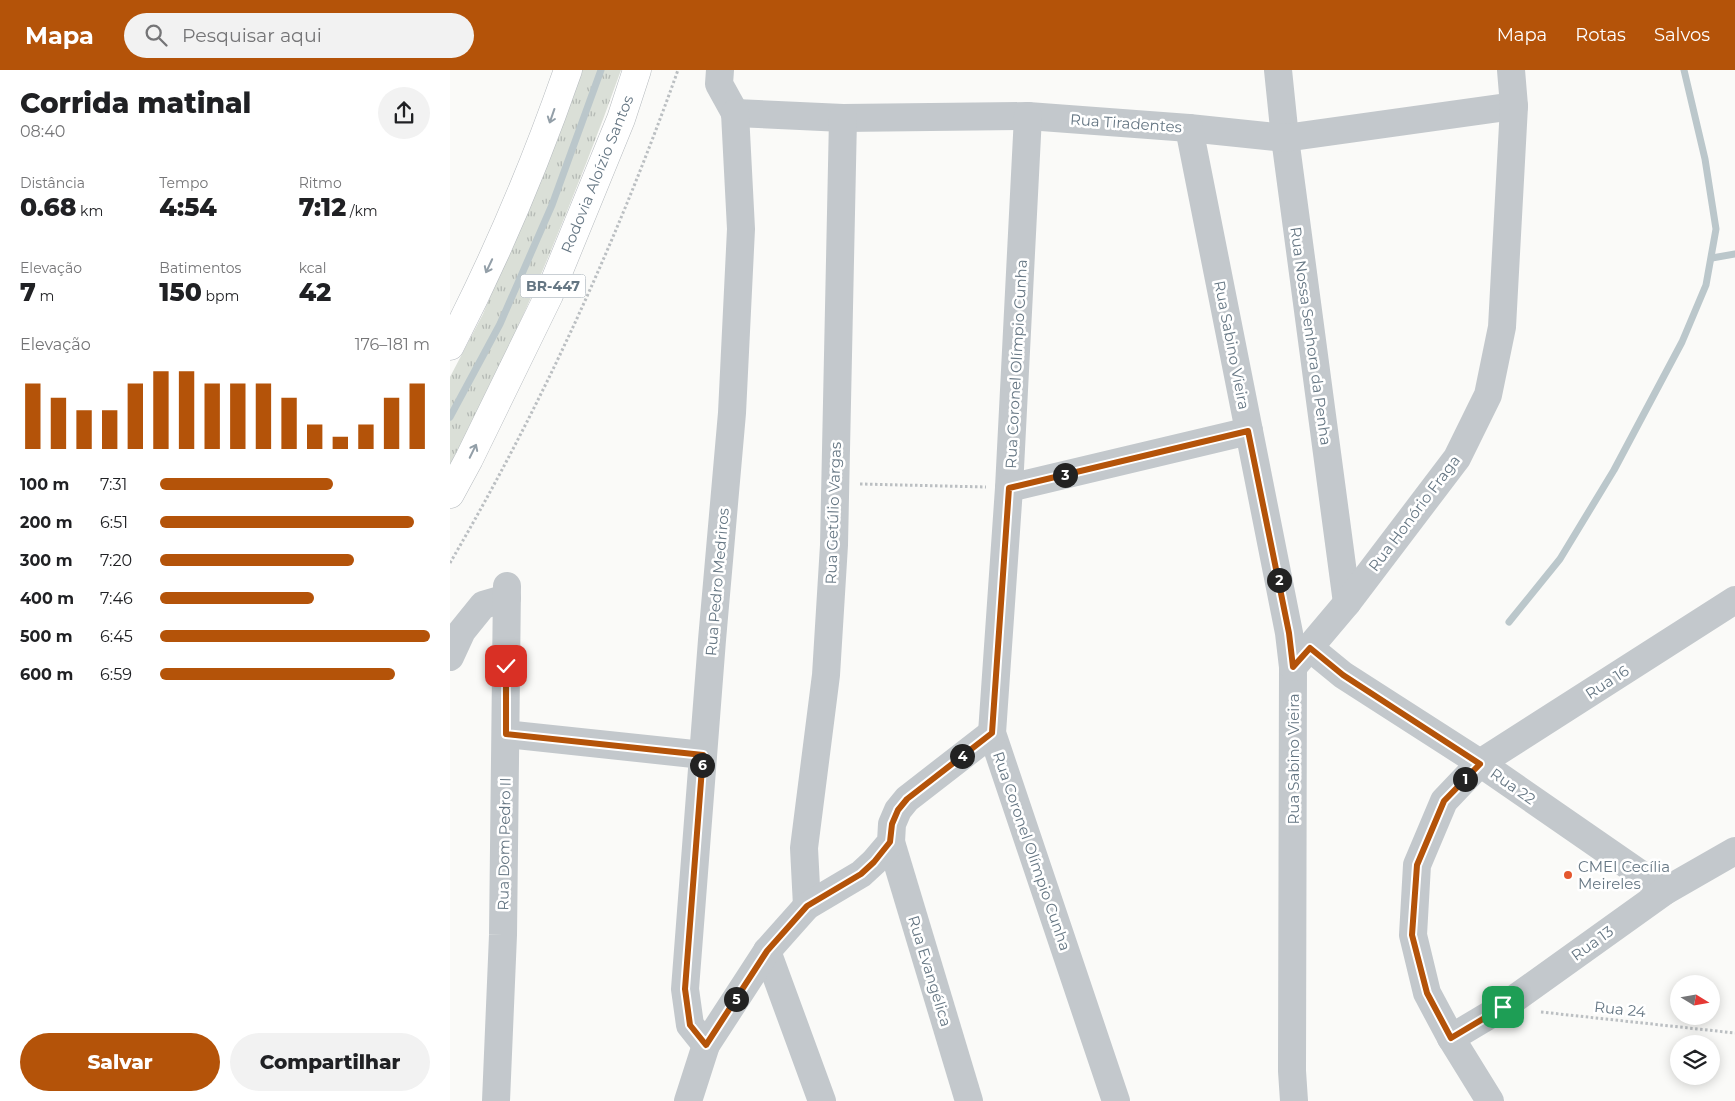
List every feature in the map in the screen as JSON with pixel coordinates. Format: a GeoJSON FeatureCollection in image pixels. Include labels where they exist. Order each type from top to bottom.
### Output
{"type":"FeatureCollection","features":[{"type":"Feature","properties":{"kind":"main road"},"geometry":{"type":"LineString","coordinates":[[450,346],[503,237],[547,130],[568,70]]}},
{"type":"Feature","properties":{"kind":"main road","name":"Rodovia Aloízio Santos"},"geometry":{"type":"LineString","coordinates":[[450,494],[549,295],[621,119],[637,70]]}},
{"type":"Feature","properties":{"kind":"street"},"geometry":{"type":"LineString","coordinates":[[720,70],[719,84],[735,113]]}},
{"type":"Feature","properties":{"kind":"street","name":"Rua Nossa Senhora da Penha"},"geometry":{"type":"LineString","coordinates":[[1278,70],[1285,138],[1347,603]]}},
{"type":"Feature","properties":{"kind":"street","name":"Rua Honório Fraga"},"geometry":{"type":"LineString","coordinates":[[1302,658],[1347,603],[1457,458],[1488,395],[1502,327],[1514,106],[1511,70]]}},
{"type":"Feature","properties":{"kind":"street","name":"Rua Tiradentes"},"geometry":{"type":"LineString","coordinates":[[735,113],[843,118],[1028,116],[1189,128],[1285,138],[1514,106]]}},
{"type":"Feature","properties":{"kind":"street","name":"Rua Pedro Medriros"},"geometry":{"type":"LineString","coordinates":[[706,1045],[690,1025],[685,989],[732,413],[741,229],[735,113]]}},
{"type":"Feature","properties":{"kind":"street","name":"Rua Coronel Olímpio Cunha"},"geometry":{"type":"LineString","coordinates":[[1028,116],[1009,488],[992,733],[1116,1101]]}},
{"type":"Feature","properties":{"kind":"street","name":"Rua Getúlio Vargas"},"geometry":{"type":"LineString","coordinates":[[807,906],[804,848],[826,675],[834,545],[843,118]]}},
{"type":"Feature","properties":{"kind":"street","name":"Rua Sabino Vieira"},"geometry":{"type":"LineString","coordinates":[[1189,128],[1289,633],[1302,658],[1292,1071],[1294,1101]]}},
{"type":"Feature","properties":{"kind":"street"},"geometry":{"type":"LineString","coordinates":[[1009,488],[1248,431]]}},
{"type":"Feature","properties":{"kind":"street","name":"Rua Dom Pedro II"},"geometry":{"type":"LineString","coordinates":[[450,657],[462,631],[483,605],[507,592],[504,935],[496,1101]]}},
{"type":"Feature","properties":{"kind":"street","name":"Rua 16"},"geometry":{"type":"LineString","coordinates":[[1490,1101],[1451,1038],[1427,993],[1412,935],[1417,865],[1444,801],[1480,764],[1735,600]]}},
{"type":"Feature","properties":{"kind":"street","name":"Rua 22"},"geometry":{"type":"LineString","coordinates":[[1302,658],[1343,675],[1480,764],[1665,891]]}},
{"type":"Feature","properties":{"kind":"street"},"geometry":{"type":"LineString","coordinates":[[688,1101],[706,1045],[767,951],[807,906],[861,874],[874,862],[890,842],[892,824],[898,810],[907,799],[992,733]]}},
{"type":"Feature","properties":{"kind":"street"},"geometry":{"type":"LineString","coordinates":[[506,734],[703,755]]}},
{"type":"Feature","properties":{"kind":"street","name":"Rua Evangélica"},"geometry":{"type":"LineString","coordinates":[[890,842],[969,1101]]}},
{"type":"Feature","properties":{"kind":"street","name":"Rua 13"},"geometry":{"type":"LineString","coordinates":[[1451,1038],[1503,1007],[1665,891],[1735,851]]}},
{"type":"Feature","properties":{"kind":"street"},"geometry":{"type":"LineString","coordinates":[[767,951],[822,1101]]}},
{"type":"Feature","properties":{"kind":"path"},"geometry":{"type":"LineString","coordinates":[[450,563],[510,456],[582,308],[623,212],[678,70]]}},
{"type":"Feature","properties":{"kind":"path"},"geometry":{"type":"LineString","coordinates":[[835,483],[1009,488]]}},
{"type":"Feature","properties":{"kind":"path","name":"Rua 24"},"geometry":{"type":"LineString","coordinates":[[1503,1007],[1735,1032]]}},
{"type":"Feature","properties":{"kind":"green space"},"geometry":{"type":"Polygon","coordinates":[[[581,70],[621,70],[583,171],[510,345],[450,464],[450,377],[483,314],[581,70]]]}},
{"type":"Feature","properties":{"kind":"waterway"},"geometry":{"type":"LineString","coordinates":[[450,417],[500,324],[552,205],[601,70]]}},
{"type":"Feature","properties":{"kind":"waterway"},"geometry":{"type":"LineString","coordinates":[[1509,622],[1560,559],[1614,470],[1682,342],[1706,285],[1716,229],[1705,159],[1684,70]]}},
{"type":"Feature","properties":{"kind":"waterway"},"geometry":{"type":"LineString","coordinates":[[1712,258],[1735,254]]}},
{"type":"Feature","properties":{"kind":"place","name":"CMEI Cecília Meireles"},"geometry":{"type":"Point","coordinates":[1568,875]}},
{"type":"Feature","properties":{"kind":"route"},"geometry":{"type":"LineString","coordinates":[[506,666],[506,734],[703,755],[685,989],[690,1025],[706,1045],[767,951],[807,906],[861,874],[874,862],[890,842],[892,824],[898,810],[907,799],[992,733],[1009,488],[1248,431],[1289,633],[1293,667],[1310,648],[1343,675],[1480,764],[1444,801],[1417,865],[1412,935],[1427,993],[1451,1038],[1503,1007]]}}]}
